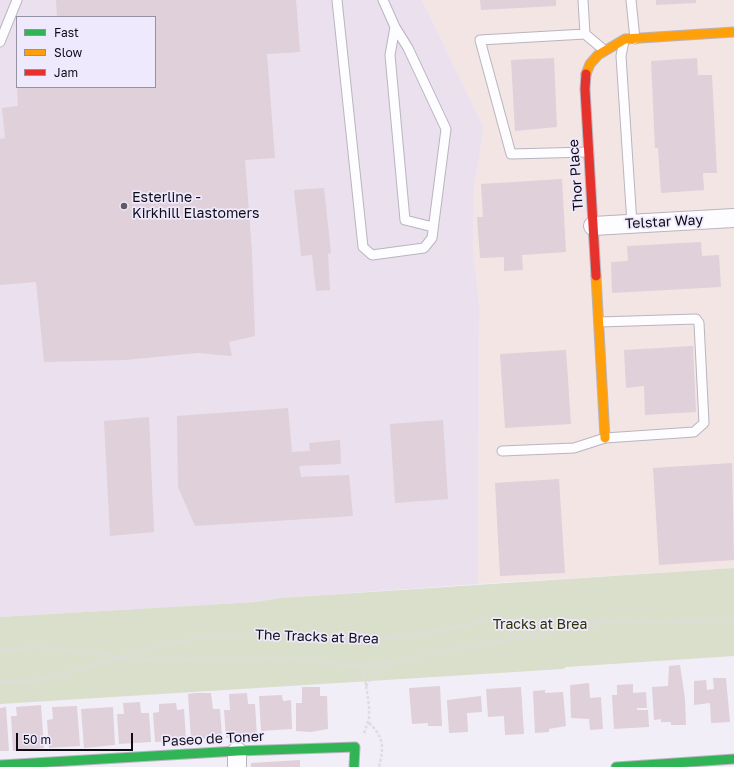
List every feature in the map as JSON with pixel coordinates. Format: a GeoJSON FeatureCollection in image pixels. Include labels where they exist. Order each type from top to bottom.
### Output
{"type":"FeatureCollection","features":[{"type":"Feature","properties":{"kind":"street","name":"Thor Place"},"geometry":{"type":"LineString","coordinates":[[605,438],[588,152],[585,89],[587,69],[597,55],[624,40],[734,32]]}},
{"type":"Feature","properties":{"kind":"street","name":"Telstar Way"},"geometry":{"type":"LineString","coordinates":[[593,226],[734,218]]}},
{"type":"Feature","properties":{"kind":"street","name":"Paseo de Toner"},"geometry":{"type":"LineString","coordinates":[[0,766],[237,759],[355,747]]}},
{"type":"Feature","properties":{"kind":"street"},"geometry":{"type":"LineString","coordinates":[[354,767],[355,747]]}},
{"type":"Feature","properties":{"kind":"street"},"geometry":{"type":"LineString","coordinates":[[616,767],[734,759]]}},
{"type":"Feature","properties":{"kind":"lane"},"geometry":{"type":"LineString","coordinates":[[0,42],[17,0]]}},
{"type":"Feature","properties":{"kind":"lane"},"geometry":{"type":"LineString","coordinates":[[336,0],[363,247],[372,255],[424,248],[432,238],[446,129],[408,48],[395,27],[383,0]]}},
{"type":"Feature","properties":{"kind":"lane"},"geometry":{"type":"LineString","coordinates":[[583,0],[585,34]]}},
{"type":"Feature","properties":{"kind":"lane"},"geometry":{"type":"LineString","coordinates":[[631,0],[635,39]]}},
{"type":"Feature","properties":{"kind":"lane"},"geometry":{"type":"LineString","coordinates":[[395,27],[390,55],[405,220],[434,227]]}},
{"type":"Feature","properties":{"kind":"lane"},"geometry":{"type":"LineString","coordinates":[[588,152],[511,154],[480,40],[585,34],[604,50]]}},
{"type":"Feature","properties":{"kind":"lane"},"geometry":{"type":"LineString","coordinates":[[624,40],[621,56],[632,224]]}},
{"type":"Feature","properties":{"kind":"lane"},"geometry":{"type":"LineString","coordinates":[[502,451],[574,448],[605,438],[694,432],[704,423],[699,323],[696,318],[599,322]]}},
{"type":"Feature","properties":{"kind":"path","name":"The Tracks at Brea"},"geometry":{"type":"LineString","coordinates":[[0,682],[30,681],[54,677],[164,644],[222,635],[294,635],[357,640],[406,637],[484,622],[522,620],[603,623],[734,620]]}},
{"type":"Feature","properties":{"kind":"path"},"geometry":{"type":"LineString","coordinates":[[0,651],[36,648],[146,660],[291,658],[355,665],[390,663],[444,651],[603,623]]}},
{"type":"Feature","properties":{"kind":"path"},"geometry":{"type":"LineString","coordinates":[[366,686],[371,678],[390,663]]}},
{"type":"Feature","properties":{"kind":"path"},"geometry":{"type":"LineString","coordinates":[[355,665],[363,673],[370,714],[367,730],[355,747]]}},
{"type":"Feature","properties":{"kind":"path"},"geometry":{"type":"LineString","coordinates":[[368,723],[378,731],[382,743],[379,767]]}},
{"type":"Feature","properties":{"kind":"shaded area"},"geometry":{"type":"Polygon","coordinates":[[[0,0],[422,0],[484,128],[474,188],[473,247],[479,303],[478,584],[280,598],[256,602],[0,617],[0,0]]]}},
{"type":"Feature","properties":{"kind":"shaded area"},"geometry":{"type":"Polygon","coordinates":[[[422,0],[734,0],[734,568],[478,584],[479,303],[473,247],[474,188],[484,128],[422,0]]]}},
{"type":"Feature","properties":{"kind":"green space","name":"Tracks at Brea"},"geometry":{"type":"Polygon","coordinates":[[[734,568],[734,656],[566,667],[563,669],[0,704],[0,617],[256,602],[280,598],[734,568]]]}},
{"type":"Feature","properties":{"kind":"building","name":"Esterline - Kirkhill Elastomers"},"geometry":{"type":"Polygon","coordinates":[[[56,0],[296,0],[300,52],[267,54],[275,158],[245,160],[252,252],[255,336],[229,342],[232,356],[198,353],[125,360],[44,362],[36,282],[0,285],[0,139],[5,138],[2,108],[18,106],[17,88],[156,88],[156,16],[57,16],[56,0]]]}},
{"type":"Feature","properties":{"kind":"building"},"geometry":{"type":"Polygon","coordinates":[[[480,0],[556,0],[556,6],[481,10],[480,0]]]}},
{"type":"Feature","properties":{"kind":"building"},"geometry":{"type":"Polygon","coordinates":[[[656,0],[696,0],[696,3],[656,5],[656,0]]]}},
{"type":"Feature","properties":{"kind":"building"},"geometry":{"type":"Polygon","coordinates":[[[554,58],[557,127],[515,131],[511,60],[554,58]]]}},
{"type":"Feature","properties":{"kind":"building"},"geometry":{"type":"Polygon","coordinates":[[[697,58],[698,75],[712,75],[717,173],[703,173],[704,190],[661,193],[658,148],[655,148],[651,61],[697,58]]]}},
{"type":"Feature","properties":{"kind":"building"},"geometry":{"type":"Polygon","coordinates":[[[562,179],[566,252],[522,255],[523,270],[504,271],[504,257],[480,258],[477,217],[483,217],[481,184],[562,179]]]}},
{"type":"Feature","properties":{"kind":"building"},"geometry":{"type":"Polygon","coordinates":[[[324,188],[331,253],[328,254],[330,290],[316,291],[312,255],[301,256],[294,190],[324,188]]]}},
{"type":"Feature","properties":{"kind":"building"},"geometry":{"type":"Polygon","coordinates":[[[701,242],[702,256],[719,255],[721,287],[612,293],[611,262],[628,261],[627,246],[701,242]]]}},
{"type":"Feature","properties":{"kind":"building"},"geometry":{"type":"Polygon","coordinates":[[[693,346],[696,412],[645,415],[644,386],[626,388],[624,350],[693,346]]]}},
{"type":"Feature","properties":{"kind":"building"},"geometry":{"type":"Polygon","coordinates":[[[566,350],[571,424],[505,428],[500,354],[566,350]]]}},
{"type":"Feature","properties":{"kind":"building"},"geometry":{"type":"Polygon","coordinates":[[[288,408],[292,452],[310,451],[309,443],[340,440],[341,464],[299,466],[301,477],[349,475],[353,516],[195,526],[178,487],[177,416],[288,408]]]}},
{"type":"Feature","properties":{"kind":"building"},"geometry":{"type":"Polygon","coordinates":[[[149,417],[154,532],[110,536],[104,421],[149,417]]]}},
{"type":"Feature","properties":{"kind":"building"},"geometry":{"type":"Polygon","coordinates":[[[443,420],[448,499],[395,503],[390,424],[443,420]]]}},
{"type":"Feature","properties":{"kind":"building"},"geometry":{"type":"Polygon","coordinates":[[[732,463],[734,560],[659,565],[653,468],[732,463]]]}},
{"type":"Feature","properties":{"kind":"building"},"geometry":{"type":"Polygon","coordinates":[[[559,479],[565,573],[500,576],[495,483],[559,479]]]}},
{"type":"Feature","properties":{"kind":"building"},"geometry":{"type":"Polygon","coordinates":[[[680,665],[685,699],[686,725],[671,725],[671,722],[661,722],[661,719],[654,720],[652,687],[668,686],[669,666],[680,665]]]}},
{"type":"Feature","properties":{"kind":"building"},"geometry":{"type":"Polygon","coordinates":[[[713,678],[726,678],[730,722],[711,723],[710,703],[694,705],[694,681],[706,680],[707,690],[714,689],[713,678]]]}},
{"type":"Feature","properties":{"kind":"building"},"geometry":{"type":"Polygon","coordinates":[[[589,683],[590,698],[601,697],[603,729],[590,730],[589,719],[571,718],[570,685],[589,683]]]}},
{"type":"Feature","properties":{"kind":"building"},"geometry":{"type":"Polygon","coordinates":[[[633,684],[633,693],[646,692],[647,708],[637,708],[637,710],[648,710],[649,727],[614,729],[612,695],[617,695],[617,685],[633,684]]]}},
{"type":"Feature","properties":{"kind":"building"},"geometry":{"type":"Polygon","coordinates":[[[440,686],[442,726],[428,726],[428,723],[412,724],[409,688],[440,686]]]}},
{"type":"Feature","properties":{"kind":"building"},"geometry":{"type":"Polygon","coordinates":[[[302,687],[320,687],[320,696],[327,696],[328,729],[311,732],[296,731],[296,703],[302,703],[302,687]]]}},
{"type":"Feature","properties":{"kind":"building"},"geometry":{"type":"Polygon","coordinates":[[[521,687],[524,734],[505,735],[504,716],[488,717],[486,689],[521,687]]]}},
{"type":"Feature","properties":{"kind":"building"},"geometry":{"type":"Polygon","coordinates":[[[545,690],[545,693],[563,692],[566,726],[549,729],[549,732],[535,733],[533,691],[545,690]]]}},
{"type":"Feature","properties":{"kind":"building"},"geometry":{"type":"Polygon","coordinates":[[[211,693],[213,709],[220,709],[222,737],[191,739],[188,694],[211,693]]]}},
{"type":"Feature","properties":{"kind":"building"},"geometry":{"type":"Polygon","coordinates":[[[247,693],[248,704],[255,704],[257,737],[226,738],[224,710],[230,710],[229,694],[247,693]]]}},
{"type":"Feature","properties":{"kind":"building"},"geometry":{"type":"Polygon","coordinates":[[[282,695],[283,701],[291,700],[292,729],[261,731],[259,696],[282,695]]]}},
{"type":"Feature","properties":{"kind":"building"},"geometry":{"type":"Polygon","coordinates":[[[481,696],[482,712],[467,713],[468,732],[449,733],[447,700],[481,696]]]}},
{"type":"Feature","properties":{"kind":"building"},"geometry":{"type":"Polygon","coordinates":[[[140,702],[141,713],[149,713],[151,742],[119,744],[117,714],[124,714],[123,703],[140,702]]]}},
{"type":"Feature","properties":{"kind":"building"},"geometry":{"type":"Polygon","coordinates":[[[176,703],[177,710],[184,709],[186,740],[155,742],[153,713],[159,712],[159,704],[176,703]]]}},
{"type":"Feature","properties":{"kind":"building"},"geometry":{"type":"Polygon","coordinates":[[[41,705],[44,748],[13,751],[11,716],[17,716],[16,707],[41,705]]]}},
{"type":"Feature","properties":{"kind":"building"},"geometry":{"type":"Polygon","coordinates":[[[77,706],[80,746],[49,748],[47,720],[53,719],[52,707],[77,706]]]}},
{"type":"Feature","properties":{"kind":"building"},"geometry":{"type":"Polygon","coordinates":[[[6,707],[9,751],[0,751],[0,708],[6,707]]]}},
{"type":"Feature","properties":{"kind":"building"},"geometry":{"type":"Polygon","coordinates":[[[113,707],[115,745],[84,748],[81,709],[113,707]]]}},
{"type":"Feature","properties":{"kind":"building"},"geometry":{"type":"Polygon","coordinates":[[[300,760],[300,767],[251,767],[251,763],[300,760]]]}},
{"type":"Feature","properties":{"kind":"traffic: fast"},"geometry":{"type":"LineString","coordinates":[[0,765],[237,751],[355,747],[354,767]]}},
{"type":"Feature","properties":{"kind":"traffic: fast"},"geometry":{"type":"LineString","coordinates":[[616,767],[734,759]]}},
{"type":"Feature","properties":{"kind":"traffic: slow"},"geometry":{"type":"LineString","coordinates":[[586,74],[590,64],[598,55],[625,39],[734,32]]}},
{"type":"Feature","properties":{"kind":"traffic: slow"},"geometry":{"type":"LineString","coordinates":[[596,276],[605,438]]}},
{"type":"Feature","properties":{"kind":"traffic: jam"},"geometry":{"type":"LineString","coordinates":[[586,74],[585,89],[596,276]]}},
{"type":"Feature","properties":{"kind":"place","name":"Esterline - Kirkhill Elastomers"},"geometry":{"type":"Point","coordinates":[124,206]}}]}
